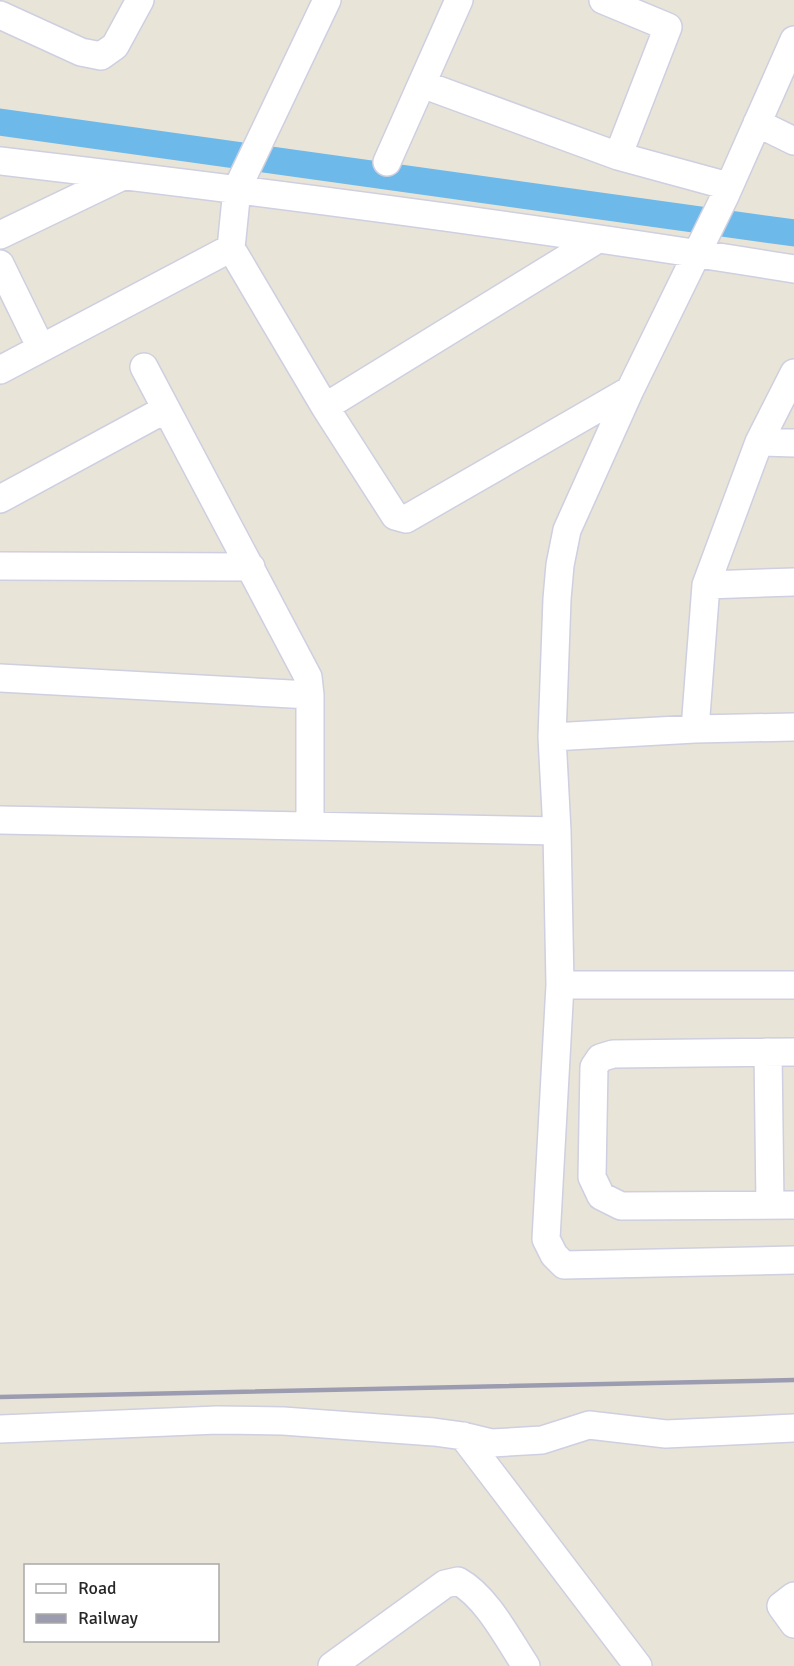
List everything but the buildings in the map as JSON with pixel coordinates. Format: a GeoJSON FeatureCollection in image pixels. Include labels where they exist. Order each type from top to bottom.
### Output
{"type":"FeatureCollection","features":[{"type":"Feature","properties":{"kind":"street"},"geometry":{"type":"LineString","coordinates":[[0,15],[81,52],[100,56],[115,46],[140,0]]}},
{"type":"Feature","properties":{"kind":"street"},"geometry":{"type":"LineString","coordinates":[[327,0],[237,189],[231,248],[325,407],[395,516],[406,519],[630,390]]}},
{"type":"Feature","properties":{"kind":"street"},"geometry":{"type":"LineString","coordinates":[[387,162],[459,0]]}},
{"type":"Feature","properties":{"kind":"street"},"geometry":{"type":"LineString","coordinates":[[603,0],[668,27],[618,156]]}},
{"type":"Feature","properties":{"kind":"street"},"geometry":{"type":"LineString","coordinates":[[794,40],[711,226],[630,390],[567,530],[560,565],[557,599],[552,737],[557,831],[560,985],[546,1239],[554,1255],[564,1265],[794,1260]]}},
{"type":"Feature","properties":{"kind":"street"},"geometry":{"type":"LineString","coordinates":[[422,84],[618,156],[727,191]]}},
{"type":"Feature","properties":{"kind":"street"},"geometry":{"type":"LineString","coordinates":[[757,123],[794,141]]}},
{"type":"Feature","properties":{"kind":"street"},"geometry":{"type":"LineString","coordinates":[[0,161],[237,189],[598,238],[794,268]]}},
{"type":"Feature","properties":{"kind":"street"},"geometry":{"type":"LineString","coordinates":[[0,235],[123,176]]}},
{"type":"Feature","properties":{"kind":"street"},"geometry":{"type":"LineString","coordinates":[[325,407],[598,238]]}},
{"type":"Feature","properties":{"kind":"street"},"geometry":{"type":"LineString","coordinates":[[0,370],[231,248]]}},
{"type":"Feature","properties":{"kind":"street"},"geometry":{"type":"LineString","coordinates":[[0,264],[41,348]]}},
{"type":"Feature","properties":{"kind":"street"},"geometry":{"type":"LineString","coordinates":[[144,368],[308,677],[310,826]]}},
{"type":"Feature","properties":{"kind":"street"},"geometry":{"type":"LineString","coordinates":[[694,729],[706,585],[759,442],[794,373]]}},
{"type":"Feature","properties":{"kind":"street"},"geometry":{"type":"LineString","coordinates":[[0,499],[166,409]]}},
{"type":"Feature","properties":{"kind":"street"},"geometry":{"type":"LineString","coordinates":[[759,442],[794,443]]}},
{"type":"Feature","properties":{"kind":"street"},"geometry":{"type":"LineString","coordinates":[[0,566],[251,567]]}},
{"type":"Feature","properties":{"kind":"street"},"geometry":{"type":"LineString","coordinates":[[706,585],[794,582]]}},
{"type":"Feature","properties":{"kind":"street"},"geometry":{"type":"LineString","coordinates":[[0,678],[310,695]]}},
{"type":"Feature","properties":{"kind":"street"},"geometry":{"type":"LineString","coordinates":[[552,737],[694,729],[794,727]]}},
{"type":"Feature","properties":{"kind":"street"},"geometry":{"type":"LineString","coordinates":[[0,820],[557,831]]}},
{"type":"Feature","properties":{"kind":"street"},"geometry":{"type":"LineString","coordinates":[[560,985],[794,985]]}},
{"type":"Feature","properties":{"kind":"street"},"geometry":{"type":"LineString","coordinates":[[781,1052],[782,1205],[621,1206],[601,1196],[592,1177],[594,1067],[600,1058],[613,1054],[781,1052]]}},
{"type":"Feature","properties":{"kind":"street"},"geometry":{"type":"LineString","coordinates":[[0,1429],[250,1420],[378,1427],[463,1436],[492,1443],[542,1440],[589,1425],[666,1434],[794,1428]]}},
{"type":"Feature","properties":{"kind":"street"},"geometry":{"type":"LineString","coordinates":[[463,1436],[638,1666]]}},
{"type":"Feature","properties":{"kind":"street"},"geometry":{"type":"LineString","coordinates":[[332,1666],[445,1584],[458,1581],[468,1586],[480,1598],[526,1666]]}},
{"type":"Feature","properties":{"kind":"street"},"geometry":{"type":"LineString","coordinates":[[794,1596],[781,1606],[794,1624]]}},
{"type":"Feature","properties":{"kind":"waterway"},"geometry":{"type":"LineString","coordinates":[[0,122],[794,233]]}},
{"type":"Feature","properties":{"kind":"railway"},"geometry":{"type":"LineString","coordinates":[[0,1397],[794,1380]]}}]}
